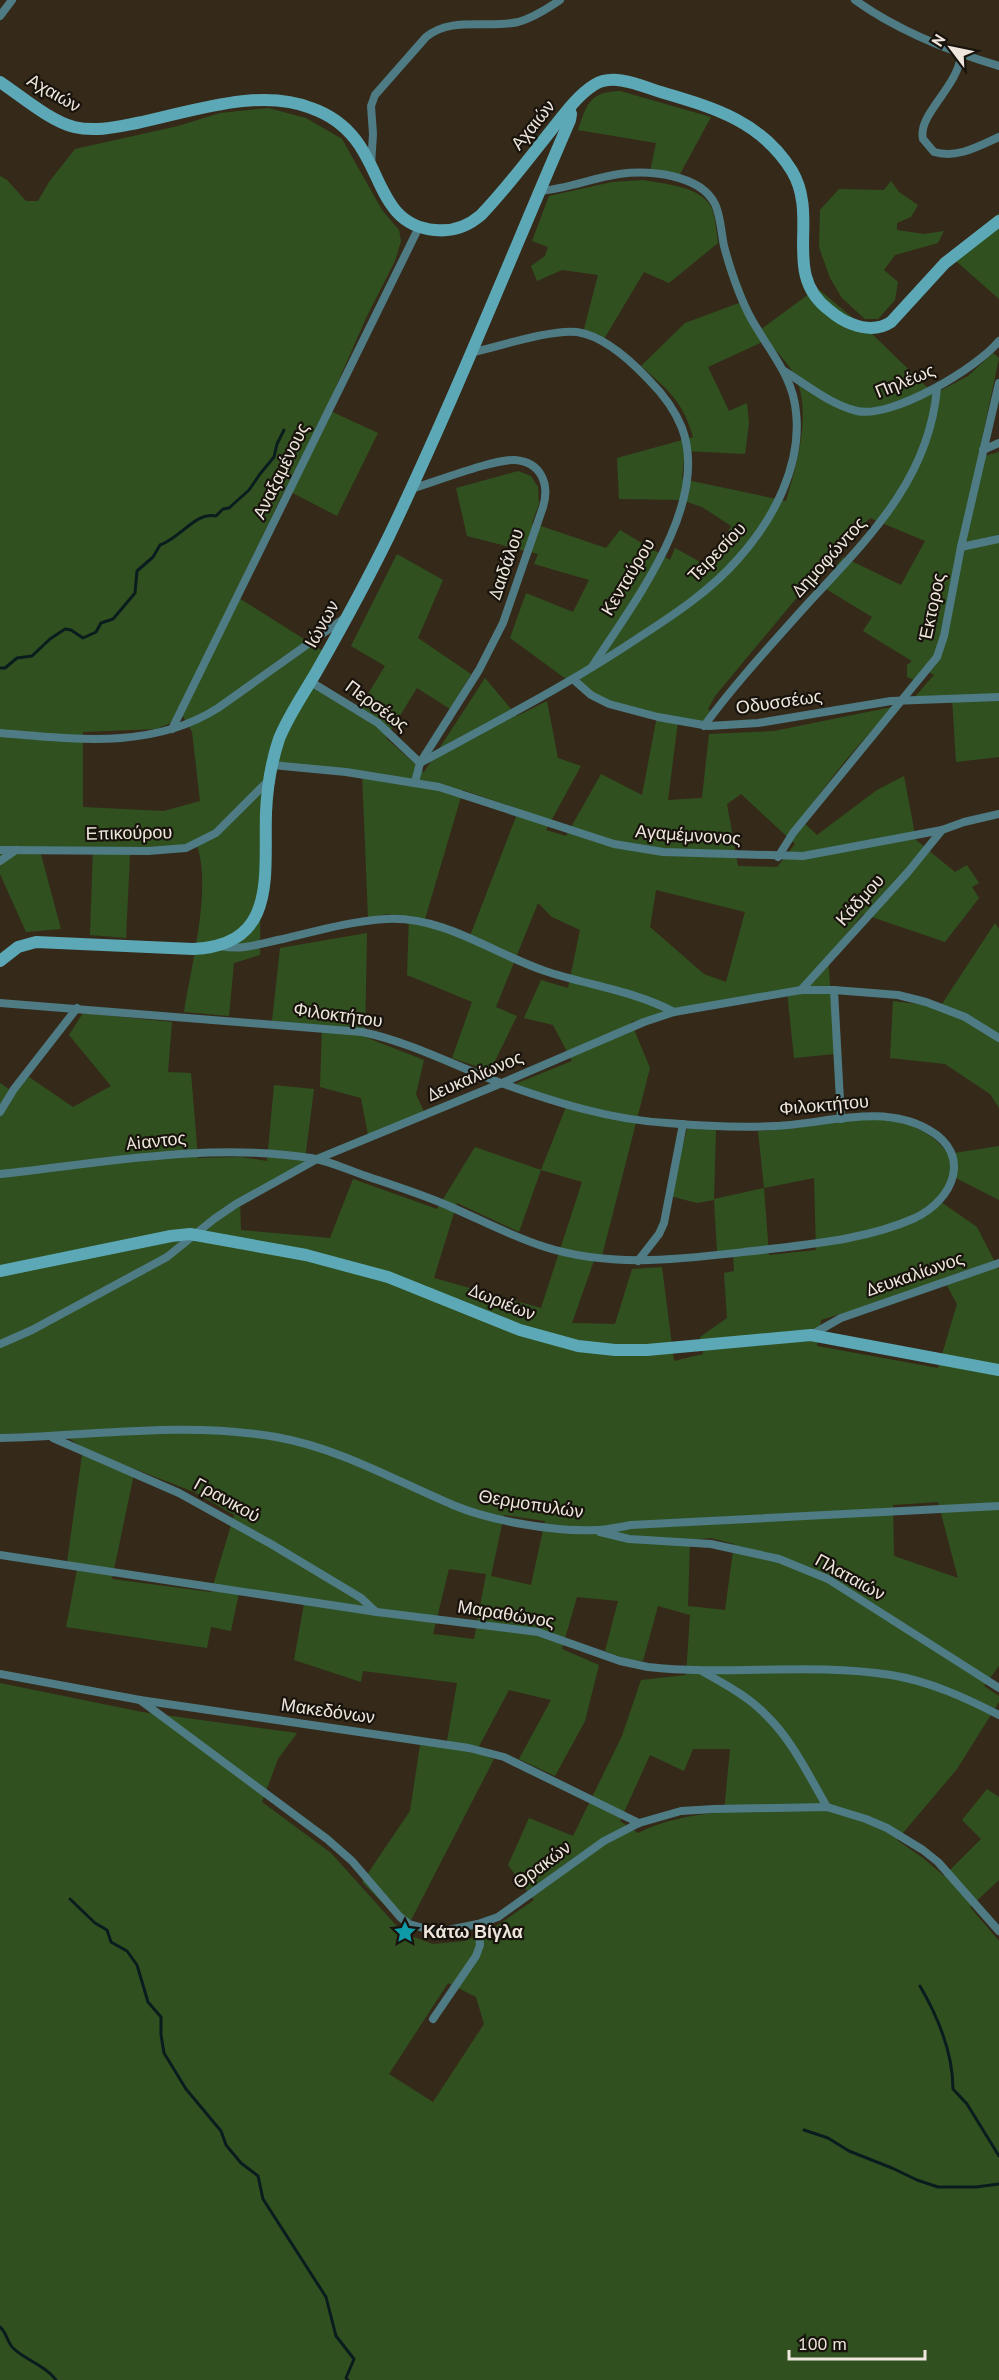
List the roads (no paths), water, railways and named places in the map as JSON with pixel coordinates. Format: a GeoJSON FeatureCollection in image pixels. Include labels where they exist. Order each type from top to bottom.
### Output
{"type":"FeatureCollection","features":[{"type":"Feature","properties":{"kind":"street"},"geometry":{"type":"LineString","coordinates":[[0,16],[12,0]]}},
{"type":"Feature","properties":{"kind":"street"},"geometry":{"type":"LineString","coordinates":[[371,165],[373,134],[371,106],[375,95],[426,37],[448,26],[518,22],[540,13],[560,0]]}},
{"type":"Feature","properties":{"kind":"street"},"geometry":{"type":"LineString","coordinates":[[855,0],[892,23],[961,55],[999,66]]}},
{"type":"Feature","properties":{"kind":"street"},"geometry":{"type":"LineString","coordinates":[[961,55],[960,65],[954,79],[924,123],[923,139],[934,152],[951,154],[966,151],[999,137]]}},
{"type":"Feature","properties":{"kind":"street","name":"Αχαιών"},"geometry":{"type":"LineString","coordinates":[[0,82],[60,122],[75,128],[90,129],[120,126],[255,98],[290,101],[319,111],[340,124],[356,140],[394,211],[419,227],[445,231],[472,223],[487,209],[569,109],[594,85],[606,80],[615,80],[708,105],[748,126],[777,152],[797,182],[804,215],[804,273],[811,292],[823,306],[843,320],[856,326],[870,328],[889,323],[945,263],[999,220]]}},
{"type":"Feature","properties":{"kind":"street","name":"Ιώνων"},"geometry":{"type":"LineString","coordinates":[[0,961],[18,947],[36,942],[193,949],[221,946],[245,930],[262,904],[269,780],[285,726],[348,615],[411,489],[570,120],[569,109]]}},
{"type":"Feature","properties":{"kind":"street","name":"Τειρεσίου"},"geometry":{"type":"LineString","coordinates":[[420,762],[574,680],[673,615],[712,584],[737,560],[765,524],[784,487],[795,444],[796,411],[793,392],[784,370],[758,330],[742,299],[724,246],[716,207],[708,194],[701,188],[668,176],[638,173],[620,174],[568,188],[540,191]]}},
{"type":"Feature","properties":{"kind":"street","name":"Αναξαμένους"},"geometry":{"type":"LineString","coordinates":[[172,729],[419,227]]}},
{"type":"Feature","properties":{"kind":"street","name":"Κενταύρου"},"geometry":{"type":"LineString","coordinates":[[470,353],[557,333],[586,334],[622,356],[642,373],[670,405],[682,429],[688,457],[687,476],[672,532],[655,570],[590,670]]}},
{"type":"Feature","properties":{"kind":"street","name":"Πηλέως"},"geometry":{"type":"LineString","coordinates":[[784,370],[838,404],[867,412],[885,410],[937,388],[982,358],[999,341]]}},
{"type":"Feature","properties":{"kind":"street","name":"Έκτορος"},"geometry":{"type":"LineString","coordinates":[[778,857],[793,833],[930,667],[939,653],[999,383]]}},
{"type":"Feature","properties":{"kind":"street","name":"Δημοφώντος"},"geometry":{"type":"LineString","coordinates":[[704,726],[887,515],[918,460],[934,417],[937,388]]}},
{"type":"Feature","properties":{"kind":"street"},"geometry":{"type":"LineString","coordinates":[[983,450],[999,443]]}},
{"type":"Feature","properties":{"kind":"street","name":"Δαιδάλου"},"geometry":{"type":"LineString","coordinates":[[411,489],[512,460],[535,467],[544,478],[546,486],[543,507],[503,623],[479,670],[420,762],[414,782]]}},
{"type":"Feature","properties":{"kind":"street"},"geometry":{"type":"LineString","coordinates":[[961,547],[999,539]]}},
{"type":"Feature","properties":{"kind":"street"},"geometry":{"type":"LineString","coordinates":[[0,734],[96,740],[135,737],[172,729],[218,708],[348,615]]}},
{"type":"Feature","properties":{"kind":"street","name":"Οδυσσέως"},"geometry":{"type":"LineString","coordinates":[[574,680],[591,695],[609,704],[704,726],[750,724],[901,701],[999,697]]}},
{"type":"Feature","properties":{"kind":"street","name":"Περσέως"},"geometry":{"type":"LineString","coordinates":[[311,682],[378,723],[420,762]]}},
{"type":"Feature","properties":{"kind":"street","name":"Αγαμέμνονος"},"geometry":{"type":"LineString","coordinates":[[272,765],[346,772],[414,782],[472,796],[621,846],[663,852],[778,857],[810,855],[942,830],[999,814]]}},
{"type":"Feature","properties":{"kind":"street","name":"Επικούρου"},"geometry":{"type":"LineString","coordinates":[[0,850],[166,851],[186,848],[216,833],[269,780]]}},
{"type":"Feature","properties":{"kind":"street","name":"Κάδμου"},"geometry":{"type":"LineString","coordinates":[[801,990],[908,872],[942,830]]}},
{"type":"Feature","properties":{"kind":"street"},"geometry":{"type":"LineString","coordinates":[[0,861],[16,850]]}},
{"type":"Feature","properties":{"kind":"street"},"geometry":{"type":"LineString","coordinates":[[221,946],[242,948],[368,921],[390,919],[424,922],[460,934],[543,970],[653,1003],[674,1012]]}},
{"type":"Feature","properties":{"kind":"street","name":"Δευκαλίωνος"},"geometry":{"type":"LineString","coordinates":[[0,1344],[32,1330],[167,1257],[236,1204],[316,1159],[502,1083],[613,1033],[674,1012],[801,990],[898,995],[926,1002],[965,1017],[999,1038]]}},
{"type":"Feature","properties":{"kind":"street"},"geometry":{"type":"LineString","coordinates":[[834,990],[841,1119]]}},
{"type":"Feature","properties":{"kind":"street","name":"Φιλοκτήτου"},"geometry":{"type":"LineString","coordinates":[[0,1003],[362,1032],[392,1040],[502,1083],[590,1110],[637,1120],[760,1127],[841,1119],[897,1118],[932,1132],[943,1141],[953,1158],[952,1182],[945,1196],[932,1208],[911,1220],[873,1233],[676,1260],[638,1261],[574,1254],[543,1246],[428,1197],[316,1159]]}},
{"type":"Feature","properties":{"kind":"street"},"geometry":{"type":"LineString","coordinates":[[0,1112],[14,1089],[77,1008]]}},
{"type":"Feature","properties":{"kind":"street"},"geometry":{"type":"LineString","coordinates":[[638,1261],[659,1234],[664,1223],[683,1124]]}},
{"type":"Feature","properties":{"kind":"street","name":"Aiαντος"},"geometry":{"type":"LineString","coordinates":[[0,1174],[184,1153],[246,1154],[316,1159]]}},
{"type":"Feature","properties":{"kind":"street","name":"Δωριέων"},"geometry":{"type":"LineString","coordinates":[[0,1271],[171,1236],[196,1235],[316,1257],[388,1276],[520,1330],[578,1346],[647,1350],[811,1335],[999,1370]]}},
{"type":"Feature","properties":{"kind":"street","name":"Δευκαλίωνος"},"geometry":{"type":"LineString","coordinates":[[811,1335],[841,1318],[999,1263]]}},
{"type":"Feature","properties":{"kind":"street","name":"Θερμοπυλών"},"geometry":{"type":"LineString","coordinates":[[0,1438],[157,1431],[228,1431],[277,1437],[337,1455],[473,1512],[559,1528],[596,1530],[631,1525],[999,1506]]}},
{"type":"Feature","properties":{"kind":"street","name":"Γρανικού"},"geometry":{"type":"LineString","coordinates":[[50,1437],[150,1480],[207,1508],[361,1598],[377,1612]]}},
{"type":"Feature","properties":{"kind":"street","name":"Πλαταιών"},"geometry":{"type":"LineString","coordinates":[[596,1530],[629,1539],[711,1544],[779,1559],[828,1579],[999,1688]]}},
{"type":"Feature","properties":{"kind":"street","name":"Μαραθώνος"},"geometry":{"type":"LineString","coordinates":[[0,1555],[377,1612],[538,1632],[633,1665],[658,1669],[847,1671],[891,1675],[935,1687],[999,1715]]}},
{"type":"Feature","properties":{"kind":"street"},"geometry":{"type":"LineString","coordinates":[[699,1669],[740,1693],[767,1715],[782,1732],[827,1807]]}},
{"type":"Feature","properties":{"kind":"street","name":"Μακεδόνων"},"geometry":{"type":"LineString","coordinates":[[0,1674],[140,1700],[469,1748],[504,1757],[639,1823]]}},
{"type":"Feature","properties":{"kind":"street","name":"Θρακών"},"geometry":{"type":"LineString","coordinates":[[140,1700],[327,1839],[352,1861],[400,1917],[409,1924],[438,1932],[478,1924],[498,1917],[604,1841],[639,1823],[681,1811],[827,1807],[887,1828],[923,1850],[938,1862],[999,1931]]}},
{"type":"Feature","properties":{"kind":"street"},"geometry":{"type":"LineString","coordinates":[[433,2019],[476,1956],[480,1945],[478,1924]]}},
{"type":"Feature","properties":{"kind":"waterway"},"geometry":{"type":"LineString","coordinates":[[0,668],[5,668],[17,658],[32,656],[65,629],[83,638],[96,632],[101,623],[113,619],[135,593],[137,571],[153,557],[160,545],[168,542],[202,517],[216,516],[223,509],[229,508],[249,490],[274,457],[284,430]]}},
{"type":"Feature","properties":{"kind":"waterway"},"geometry":{"type":"LineString","coordinates":[[70,1899],[95,1923],[107,1930],[111,1942],[127,1951],[137,1965],[148,2002],[161,2017],[164,2053],[186,2089],[221,2131],[226,2145],[241,2163],[258,2176],[263,2199],[326,2297],[336,2336],[354,2359],[346,2378],[348,2380]]}},
{"type":"Feature","properties":{"kind":"waterway"},"geometry":{"type":"LineString","coordinates":[[920,1986],[943,2036],[950,2062],[953,2089],[967,2104],[999,2156]]}},
{"type":"Feature","properties":{"kind":"waterway"},"geometry":{"type":"LineString","coordinates":[[804,2130],[828,2138],[849,2151],[938,2187],[976,2187],[999,2184]]}},
{"type":"Feature","properties":{"kind":"waterway"},"geometry":{"type":"LineString","coordinates":[[0,2327],[13,2348],[46,2370],[56,2380]]}},
{"type":"Feature","properties":{"kind":"place","name":"Κάτω Βίγλα"},"geometry":{"type":"Point","coordinates":[405,1932]}}]}
